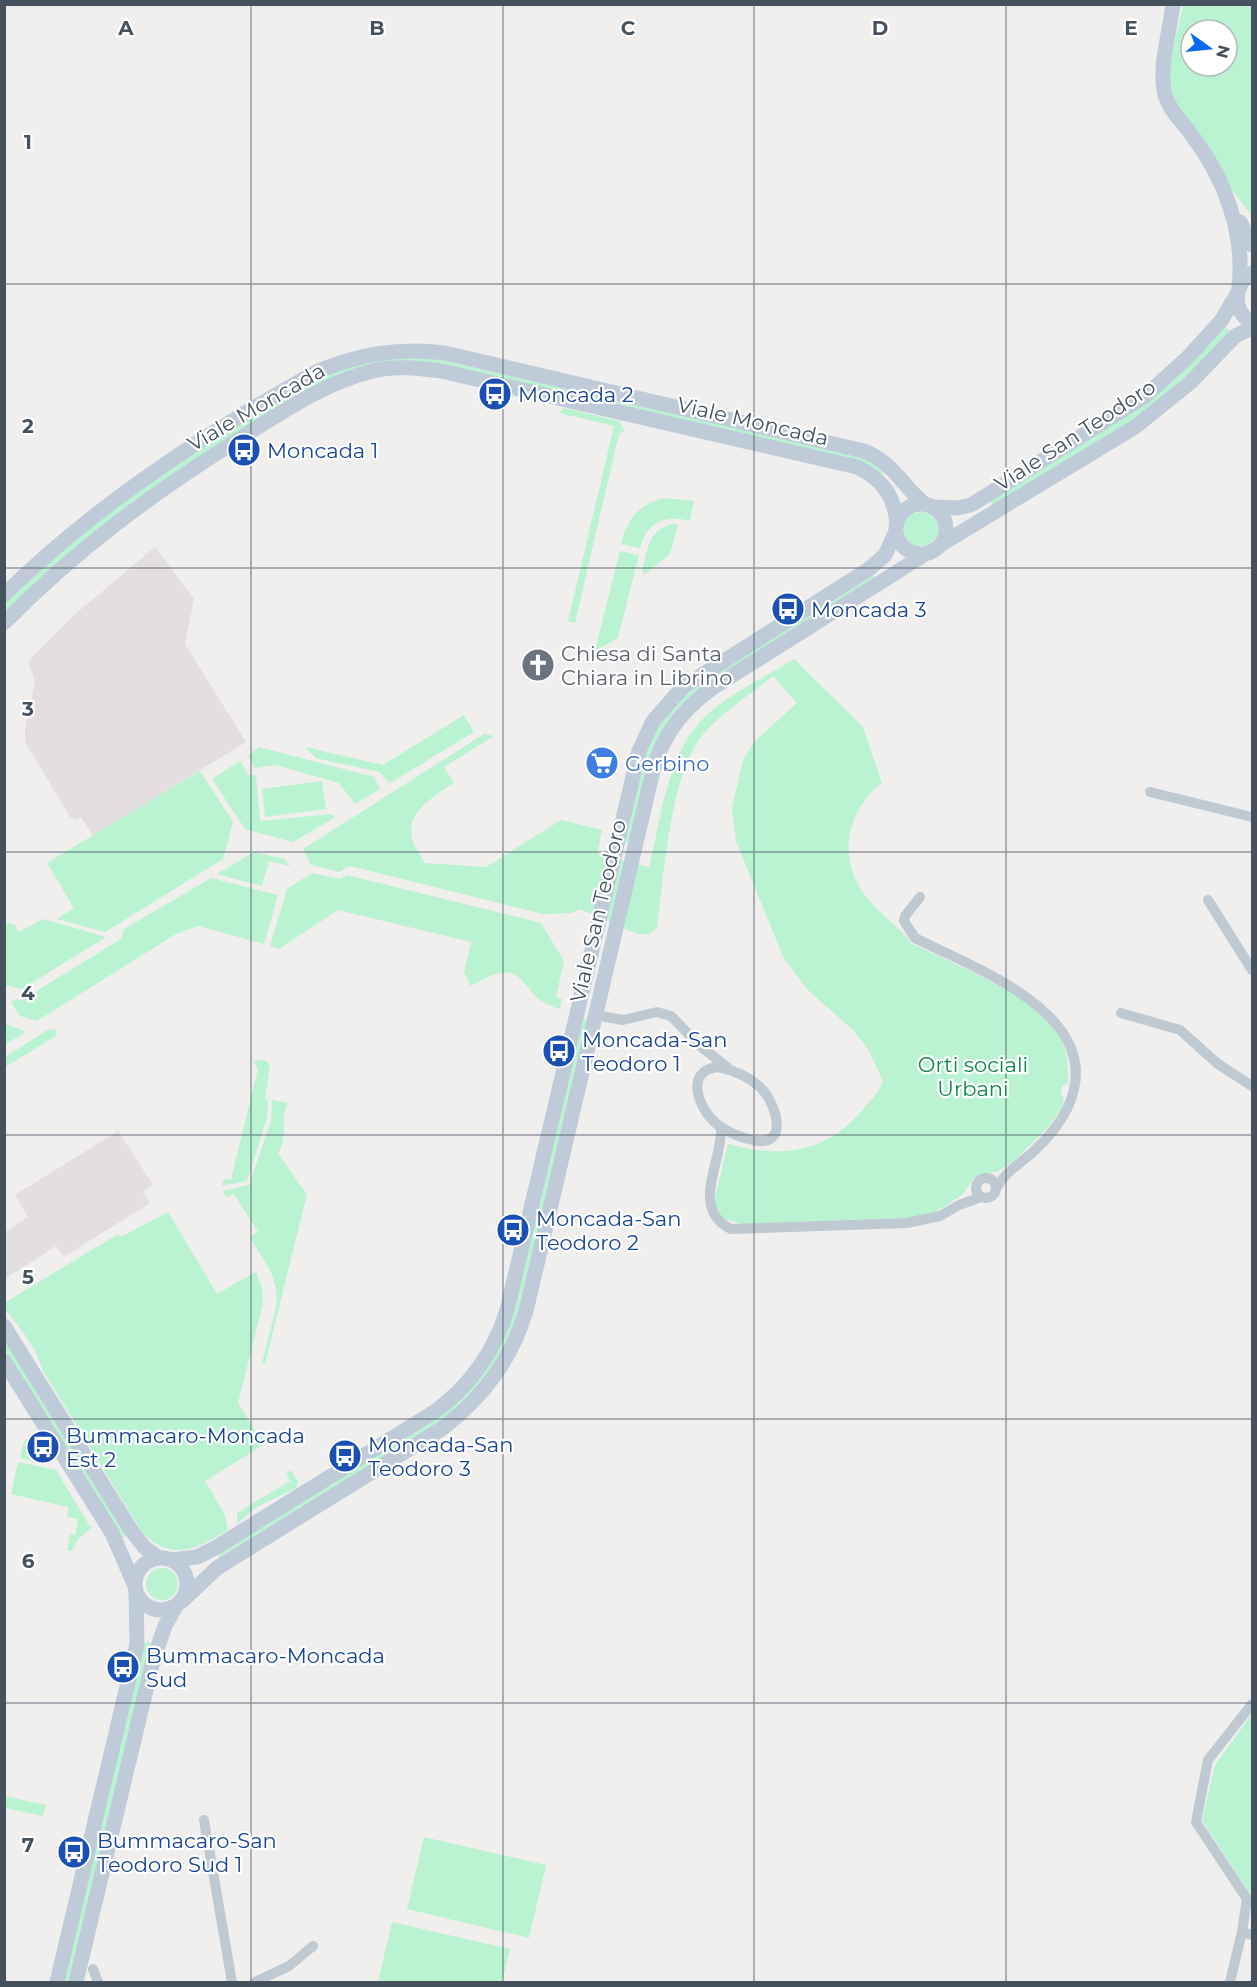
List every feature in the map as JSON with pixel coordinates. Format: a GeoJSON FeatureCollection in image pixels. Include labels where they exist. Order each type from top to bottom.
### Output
{"type":"FeatureCollection","features":[{"type":"Feature","properties":{"kind":"main road"},"geometry":{"type":"LineString","coordinates":[[1173,4],[1164,73],[1165,93],[1170,108],[1202,150],[1231,210],[1252,244]]}},
{"type":"Feature","properties":{"kind":"main road"},"geometry":{"type":"LineString","coordinates":[[1231,210],[1241,254],[1238,290],[1240,312],[1252,323]]}},
{"type":"Feature","properties":{"kind":"main road"},"geometry":{"type":"LineString","coordinates":[[57,1983],[137,1644],[136,1589],[141,1567],[166,1559],[197,1557],[215,1548],[434,1412],[464,1386],[487,1357],[507,1310],[639,751],[647,731],[660,711],[693,680],[869,569],[885,555],[908,508],[929,506],[957,508],[971,505],[1122,413],[1164,381],[1187,358],[1228,313],[1238,290],[1252,273]]}},
{"type":"Feature","properties":{"kind":"main road","name":"Viale San Teodoro"},"geometry":{"type":"LineString","coordinates":[[76,1983],[158,1644],[178,1604],[222,1564],[443,1428],[474,1402],[501,1368],[518,1335],[526,1311],[655,762],[668,734],[685,710],[714,687],[933,549],[1136,427],[1183,389],[1235,336],[1252,328]]}},
{"type":"Feature","properties":{"kind":"main road"},"geometry":{"type":"LineString","coordinates":[[4,595],[111,503],[172,460],[316,372],[339,362],[387,351],[425,351],[469,358],[848,446],[876,455],[891,466],[910,491],[938,511],[945,524],[944,539],[933,549],[907,549],[897,527],[892,499],[878,479],[888,476],[891,466]]}},
{"type":"Feature","properties":{"kind":"main road","name":"Viale Moncada"},"geometry":{"type":"LineString","coordinates":[[4,623],[81,550],[154,494],[322,388],[370,371],[421,368],[475,378],[857,467],[878,479]]}},
{"type":"Feature","properties":{"kind":"main road"},"geometry":{"type":"LineString","coordinates":[[588,970],[605,974]]}},
{"type":"Feature","properties":{"kind":"main road"},"geometry":{"type":"LineString","coordinates":[[578,1011],[595,1015]]}},
{"type":"Feature","properties":{"kind":"main road"},"geometry":{"type":"LineString","coordinates":[[4,1326],[130,1530],[145,1548],[183,1569],[188,1582],[178,1604],[156,1610],[144,1604],[117,1542],[4,1360]]}},
{"type":"Feature","properties":{"kind":"main road"},"geometry":{"type":"LineString","coordinates":[[117,1542],[126,1542],[130,1530]]}},
{"type":"Feature","properties":{"kind":"main road"},"geometry":{"type":"LineString","coordinates":[[215,1548],[213,1560],[222,1564]]}},
{"type":"Feature","properties":{"kind":"main road"},"geometry":{"type":"LineString","coordinates":[[137,1644],[142,1636],[150,1635],[158,1644]]}},
{"type":"Feature","properties":{"kind":"street"},"geometry":{"type":"LineString","coordinates":[[1150,792],[1252,817]]}},
{"type":"Feature","properties":{"kind":"street"},"geometry":{"type":"LineString","coordinates":[[721,1127],[719,1153],[708,1202],[715,1218],[731,1229],[907,1223],[933,1218],[981,1197],[991,1197],[994,1183],[1052,1132],[1067,1109],[1074,1083],[1070,1045],[1054,1020],[1022,993],[915,938],[904,921],[905,916],[920,897]]}},
{"type":"Feature","properties":{"kind":"street"},"geometry":{"type":"LineString","coordinates":[[1208,900],[1252,970]]}},
{"type":"Feature","properties":{"kind":"street"},"geometry":{"type":"LineString","coordinates":[[595,1015],[623,1020],[650,1013],[663,1013],[671,1016],[699,1045],[729,1069],[760,1087],[772,1104],[777,1118],[776,1131],[766,1140],[760,1141],[736,1135],[721,1127],[706,1114],[700,1102],[697,1084],[704,1072],[710,1068],[729,1069]]}},
{"type":"Feature","properties":{"kind":"street"},"geometry":{"type":"LineString","coordinates":[[1121,1013],[1180,1030],[1218,1064],[1252,1086]]}},
{"type":"Feature","properties":{"kind":"street"},"geometry":{"type":"LineString","coordinates":[[699,1045],[704,1057],[704,1072]]}},
{"type":"Feature","properties":{"kind":"street"},"geometry":{"type":"LineString","coordinates":[[719,1153],[728,1139],[736,1135]]}},
{"type":"Feature","properties":{"kind":"street"},"geometry":{"type":"LineString","coordinates":[[959,1205],[980,1179],[994,1183]]}},
{"type":"Feature","properties":{"kind":"street"},"geometry":{"type":"LineString","coordinates":[[977,1183],[976,1189],[981,1197]]}},
{"type":"Feature","properties":{"kind":"street"},"geometry":{"type":"LineString","coordinates":[[1230,1983],[1247,1933],[1247,1899],[1196,1822],[1208,1760],[1252,1704]]}},
{"type":"Feature","properties":{"kind":"street"},"geometry":{"type":"LineString","coordinates":[[204,1820],[232,1983]]}},
{"type":"Feature","properties":{"kind":"street"},"geometry":{"type":"LineString","coordinates":[[255,1983],[289,1966],[313,1946]]}},
{"type":"Feature","properties":{"kind":"street"},"geometry":{"type":"LineString","coordinates":[[93,1969],[98,1983]]}},
{"type":"Feature","properties":{"kind":"shaded area"},"geometry":{"type":"Polygon","coordinates":[[[155,547],[194,599],[185,644],[246,742],[93,836],[81,817],[76,820],[70,817],[25,742],[25,728],[35,681],[29,664],[32,657],[73,616],[155,547]]]}},
{"type":"Feature","properties":{"kind":"shaded area"},"geometry":{"type":"Polygon","coordinates":[[[118,1131],[153,1185],[143,1192],[150,1203],[64,1257],[56,1246],[5,1279],[5,1232],[28,1217],[15,1195],[118,1131]]]}},
{"type":"Feature","properties":{"kind":"green space"},"geometry":{"type":"Polygon","coordinates":[[[1183,5],[1252,5],[1252,216],[1192,131],[1181,112],[1170,82],[1171,63],[1179,22],[1179,78],[1239,78],[1239,18],[1180,18],[1183,5]]]}},
{"type":"Feature","properties":{"kind":"green space"},"geometry":{"type":"Polygon","coordinates":[[[1226,327],[1229,331],[1196,367],[1152,408],[992,507],[991,501],[1148,403],[1192,363],[1226,327]]]}},
{"type":"Feature","properties":{"kind":"green space"},"geometry":{"type":"Polygon","coordinates":[[[424,356],[872,460],[885,472],[881,475],[440,365],[313,387],[5,615],[5,604],[75,539],[174,465],[314,379],[371,359],[424,356]]]}},
{"type":"Feature","properties":{"kind":"green space"},"geometry":{"type":"Polygon","coordinates":[[[564,408],[619,421],[625,431],[619,434],[575,623],[568,621],[614,426],[559,413],[564,408]]]}},
{"type":"Feature","properties":{"kind":"green space"},"geometry":{"type":"Polygon","coordinates":[[[665,498],[694,501],[690,521],[673,519],[658,522],[647,532],[640,548],[621,544],[627,527],[641,508],[665,498]]]}},
{"type":"Feature","properties":{"kind":"green space"},"geometry":{"type":"Polygon","coordinates":[[[921,512],[933,517],[938,529],[933,541],[921,546],[909,541],[904,529],[909,517],[921,512]]]}},
{"type":"Feature","properties":{"kind":"green space"},"geometry":{"type":"Polygon","coordinates":[[[673,524],[678,525],[670,554],[645,574],[642,571],[650,541],[658,530],[673,524]]]}},
{"type":"Feature","properties":{"kind":"green space"},"geometry":{"type":"Polygon","coordinates":[[[620,551],[639,555],[618,638],[595,651],[620,551]]]}},
{"type":"Feature","properties":{"kind":"green space"},"geometry":{"type":"Polygon","coordinates":[[[873,574],[876,578],[701,688],[679,707],[664,727],[629,843],[625,842],[645,757],[659,724],[684,694],[873,574]]]}},
{"type":"Feature","properties":{"kind":"green space","name":"Orti sociali Urbani"},"geometry":{"type":"Polygon","coordinates":[[[794,659],[863,727],[882,783],[869,795],[860,808],[849,838],[852,870],[869,900],[911,943],[974,973],[1019,998],[1054,1029],[1064,1047],[1068,1083],[1062,1086],[1061,1095],[1064,1098],[1062,1107],[1048,1127],[1015,1160],[999,1171],[975,1177],[962,1195],[937,1211],[920,1217],[740,1224],[723,1218],[714,1202],[728,1144],[748,1149],[786,1151],[820,1143],[851,1122],[873,1097],[883,1081],[868,1049],[854,1031],[808,990],[784,959],[736,841],[732,808],[743,760],[754,742],[797,703],[773,676],[712,724],[693,750],[676,797],[670,825],[657,927],[650,934],[637,934],[580,909],[571,913],[543,914],[350,866],[339,872],[311,865],[303,849],[484,734],[494,736],[444,767],[454,783],[425,804],[415,817],[411,837],[425,863],[486,867],[561,820],[602,830],[597,854],[649,867],[668,784],[683,746],[694,729],[708,714],[728,699],[794,659]]]}},
{"type":"Feature","properties":{"kind":"green space"},"geometry":{"type":"Polygon","coordinates":[[[464,715],[474,732],[390,783],[379,772],[316,758],[305,747],[383,765],[464,715]]]}},
{"type":"Feature","properties":{"kind":"green space"},"geometry":{"type":"Polygon","coordinates":[[[259,747],[374,777],[380,789],[355,804],[339,783],[275,765],[255,768],[248,756],[259,747]]]}},
{"type":"Feature","properties":{"kind":"green space"},"geometry":{"type":"Polygon","coordinates":[[[240,761],[249,776],[256,775],[260,821],[332,814],[334,818],[293,842],[245,829],[212,779],[240,761]]]}},
{"type":"Feature","properties":{"kind":"green space"},"geometry":{"type":"Polygon","coordinates":[[[200,771],[233,822],[223,859],[105,932],[57,919],[74,908],[47,863],[200,771]]]}},
{"type":"Feature","properties":{"kind":"green space"},"geometry":{"type":"Polygon","coordinates":[[[322,781],[326,809],[265,817],[262,789],[322,781]]]}},
{"type":"Feature","properties":{"kind":"green space"},"geometry":{"type":"Polygon","coordinates":[[[254,852],[285,859],[290,866],[269,861],[262,886],[217,874],[254,852]]]}},
{"type":"Feature","properties":{"kind":"green space"},"geometry":{"type":"Polygon","coordinates":[[[312,873],[340,879],[347,875],[541,923],[564,961],[556,997],[562,999],[560,1009],[535,996],[514,974],[504,972],[471,986],[464,972],[471,942],[338,910],[279,949],[270,946],[287,889],[312,873]]]}},
{"type":"Feature","properties":{"kind":"green space"},"geometry":{"type":"Polygon","coordinates":[[[211,878],[278,895],[264,944],[198,926],[176,934],[37,1021],[20,1016],[11,1002],[16,999],[22,1000],[121,939],[124,929],[211,878]]]}},
{"type":"Feature","properties":{"kind":"green space"},"geometry":{"type":"Polygon","coordinates":[[[43,919],[106,937],[22,989],[5,985],[4,937],[7,923],[15,925],[19,932],[43,919]]]}},
{"type":"Feature","properties":{"kind":"green space"},"geometry":{"type":"Polygon","coordinates":[[[587,1019],[520,1309],[501,1357],[455,1413],[218,1558],[219,1553],[441,1416],[466,1393],[486,1368],[502,1340],[515,1308],[582,1020],[587,1019]]]}},
{"type":"Feature","properties":{"kind":"green space"},"geometry":{"type":"Polygon","coordinates":[[[5,1024],[23,1030],[24,1033],[5,1045],[5,1024]]]}},
{"type":"Feature","properties":{"kind":"green space"},"geometry":{"type":"Polygon","coordinates":[[[49,1029],[57,1030],[56,1036],[5,1067],[5,1057],[49,1029]]]}},
{"type":"Feature","properties":{"kind":"green space"},"geometry":{"type":"Polygon","coordinates":[[[264,1060],[270,1065],[265,1099],[268,1099],[267,1118],[247,1181],[222,1186],[224,1179],[231,1180],[258,1069],[253,1061],[264,1060]]]}},
{"type":"Feature","properties":{"kind":"green space"},"geometry":{"type":"Polygon","coordinates":[[[272,1100],[288,1103],[284,1115],[283,1141],[278,1153],[307,1195],[265,1364],[262,1363],[277,1304],[276,1288],[271,1272],[250,1237],[258,1232],[234,1194],[227,1197],[223,1191],[249,1185],[271,1121],[272,1100]]]}},
{"type":"Feature","properties":{"kind":"green space"},"geometry":{"type":"Polygon","coordinates":[[[168,1212],[217,1294],[256,1272],[262,1288],[263,1303],[238,1403],[259,1437],[268,1432],[273,1439],[205,1481],[225,1515],[228,1530],[205,1543],[185,1550],[164,1547],[153,1542],[142,1532],[42,1369],[36,1352],[5,1309],[6,1302],[118,1234],[121,1237],[168,1212]]]}},
{"type":"Feature","properties":{"kind":"green space"},"geometry":{"type":"Polygon","coordinates":[[[5,1337],[126,1534],[125,1537],[120,1537],[5,1350],[5,1337]]]}},
{"type":"Feature","properties":{"kind":"green space"},"geometry":{"type":"Polygon","coordinates":[[[35,1433],[42,1437],[49,1458],[47,1464],[20,1458],[24,1441],[35,1433]]]}},
{"type":"Feature","properties":{"kind":"green space"},"geometry":{"type":"Polygon","coordinates":[[[18,1462],[56,1470],[91,1528],[78,1539],[72,1551],[67,1550],[70,1534],[75,1535],[78,1519],[67,1516],[68,1507],[11,1494],[18,1462]]]}},
{"type":"Feature","properties":{"kind":"green space"},"geometry":{"type":"Polygon","coordinates":[[[291,1470],[298,1482],[296,1488],[255,1508],[237,1524],[237,1513],[290,1481],[286,1474],[291,1470]]]}},
{"type":"Feature","properties":{"kind":"green space"},"geometry":{"type":"Polygon","coordinates":[[[162,1568],[174,1572],[178,1584],[174,1596],[162,1600],[150,1596],[146,1584],[150,1572],[162,1568]]]}},
{"type":"Feature","properties":{"kind":"green space"},"geometry":{"type":"Polygon","coordinates":[[[149,1641],[151,1646],[70,1982],[64,1982],[144,1644],[149,1641]]]}},
{"type":"Feature","properties":{"kind":"green space"},"geometry":{"type":"Polygon","coordinates":[[[1252,1714],[1252,1897],[1202,1820],[1215,1765],[1252,1714]]]}},
{"type":"Feature","properties":{"kind":"green space"},"geometry":{"type":"Polygon","coordinates":[[[5,1796],[46,1805],[43,1816],[5,1808],[5,1796]]]}},
{"type":"Feature","properties":{"kind":"green space"},"geometry":{"type":"Polygon","coordinates":[[[424,1837],[546,1865],[529,1938],[407,1909],[424,1837]]]}},
{"type":"Feature","properties":{"kind":"green space"},"geometry":{"type":"Polygon","coordinates":[[[392,1922],[510,1949],[502,1982],[378,1982],[392,1922]]]}},
{"type":"Feature","properties":{"kind":"place","name":"Moncada 2"},"geometry":{"type":"Point","coordinates":[495,394]}},
{"type":"Feature","properties":{"kind":"place","name":"Moncada 1"},"geometry":{"type":"Point","coordinates":[244,450]}},
{"type":"Feature","properties":{"kind":"place","name":"Moncada 3"},"geometry":{"type":"Point","coordinates":[788,609]}},
{"type":"Feature","properties":{"kind":"place","name":"Chiesa di Santa Chiara in Librino"},"geometry":{"type":"Point","coordinates":[538,665]}},
{"type":"Feature","properties":{"kind":"place","name":"Gerbino"},"geometry":{"type":"Point","coordinates":[602,763]}},
{"type":"Feature","properties":{"kind":"place","name":"Moncada-San Teodoro 1"},"geometry":{"type":"Point","coordinates":[559,1051]}},
{"type":"Feature","properties":{"kind":"place","name":"Moncada-San Teodoro 2"},"geometry":{"type":"Point","coordinates":[513,1230]}},
{"type":"Feature","properties":{"kind":"place","name":"Bummacaro-Moncada Est 2"},"geometry":{"type":"Point","coordinates":[43,1447]}},
{"type":"Feature","properties":{"kind":"place","name":"Moncada-San Teodoro 3"},"geometry":{"type":"Point","coordinates":[345,1456]}},
{"type":"Feature","properties":{"kind":"place","name":"Bummacaro-Moncada Sud"},"geometry":{"type":"Point","coordinates":[123,1667]}},
{"type":"Feature","properties":{"kind":"place","name":"Bummacaro-San Teodoro Sud 1"},"geometry":{"type":"Point","coordinates":[74,1852]}}]}
